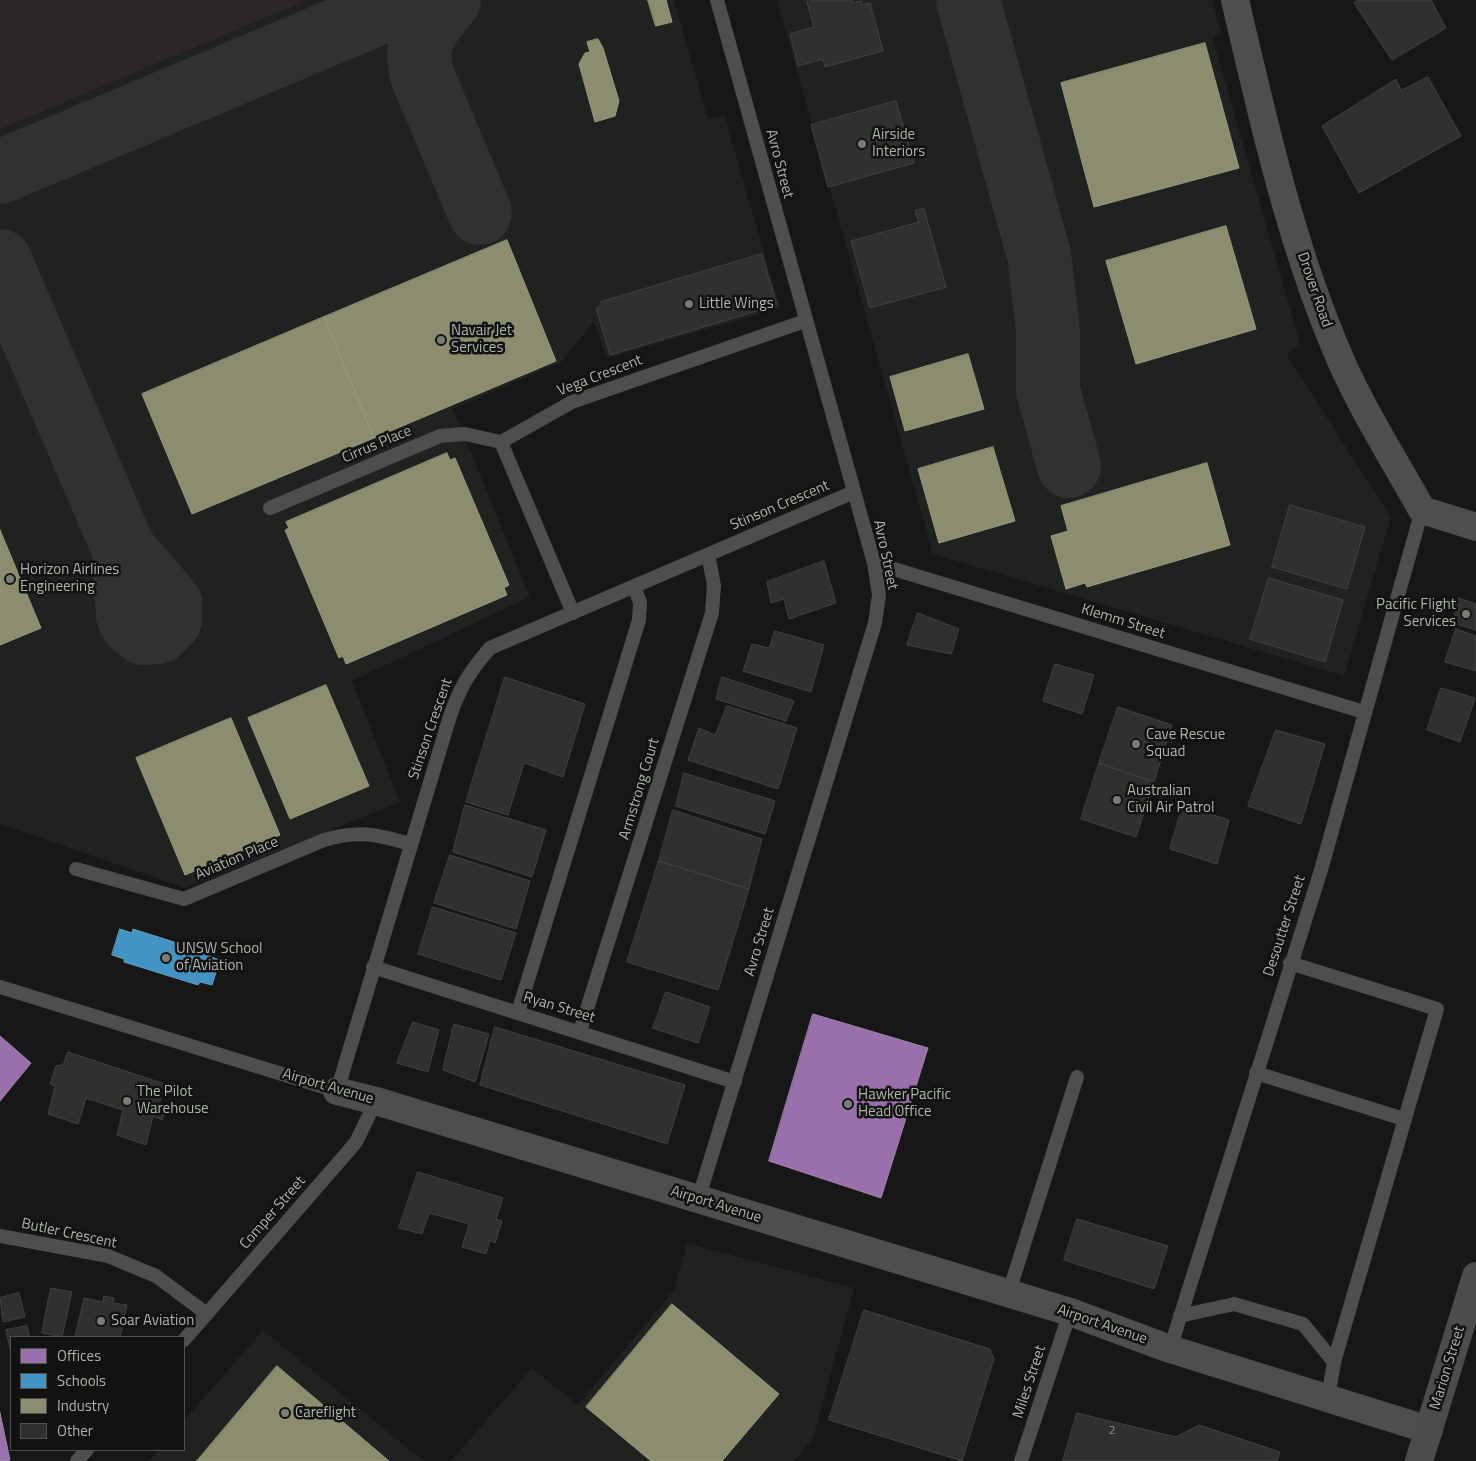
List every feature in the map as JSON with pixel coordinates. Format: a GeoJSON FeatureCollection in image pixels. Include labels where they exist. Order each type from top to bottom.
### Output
{"type":"FeatureCollection","features":[{"type":"Feature","properties":{"kind":"main road","name":"Marion Street"},"geometry":{"type":"LineString","coordinates":[[1419,1461],[1476,1276]]}},
{"type":"Feature","properties":{"kind":"street","name":"Drover Road"},"geometry":{"type":"LineString","coordinates":[[1235,0],[1287,209],[1308,277],[1334,344],[1376,428],[1422,510]]}},
{"type":"Feature","properties":{"kind":"street"},"geometry":{"type":"LineString","coordinates":[[1422,510],[1476,527]]}},
{"type":"Feature","properties":{"kind":"street","name":"Airport Avenue"},"geometry":{"type":"LineString","coordinates":[[337,1091],[376,1101],[1008,1295],[1070,1312],[1170,1349],[1429,1430]]}},
{"type":"Feature","properties":{"kind":"lane","name":"Avro Street"},"geometry":{"type":"LineString","coordinates":[[698,1200],[875,623],[879,595],[874,563],[717,0]]}},
{"type":"Feature","properties":{"kind":"lane","name":"Vega Crescent"},"geometry":{"type":"LineString","coordinates":[[501,442],[572,402],[806,321]]}},
{"type":"Feature","properties":{"kind":"lane","name":"Cirrus Place"},"geometry":{"type":"LineString","coordinates":[[270,508],[440,436],[465,434],[501,442]]}},
{"type":"Feature","properties":{"kind":"lane"},"geometry":{"type":"LineString","coordinates":[[501,442],[573,613]]}},
{"type":"Feature","properties":{"kind":"lane","name":"Stinson Crescent"},"geometry":{"type":"LineString","coordinates":[[337,1091],[410,844],[460,688],[473,668],[490,648],[854,492]]}},
{"type":"Feature","properties":{"kind":"lane","name":"Desoutter Street"},"geometry":{"type":"LineString","coordinates":[[1170,1349],[1323,860],[1422,510]]}},
{"type":"Feature","properties":{"kind":"lane","name":"Armstrong Court"},"geometry":{"type":"LineString","coordinates":[[580,1031],[712,613],[714,585],[708,555]]}},
{"type":"Feature","properties":{"kind":"lane","name":"Klemm Street"},"geometry":{"type":"LineString","coordinates":[[874,563],[1364,712]]}},
{"type":"Feature","properties":{"kind":"lane"},"geometry":{"type":"LineString","coordinates":[[518,1012],[639,620],[640,602],[634,587]]}},
{"type":"Feature","properties":{"kind":"lane","name":"Aviation Place"},"geometry":{"type":"LineString","coordinates":[[76,869],[184,899],[324,840],[345,834],[376,834],[410,844]]}},
{"type":"Feature","properties":{"kind":"lane"},"geometry":{"type":"LineString","coordinates":[[1290,962],[1438,1009],[1404,1119],[1334,1362],[1328,1398]]}},
{"type":"Feature","properties":{"kind":"lane","name":"Ryan Street"},"geometry":{"type":"LineString","coordinates":[[373,967],[580,1031],[735,1082]]}},
{"type":"Feature","properties":{"kind":"lane","name":"Airport Avenue"},"geometry":{"type":"LineString","coordinates":[[0,987],[337,1091]]}},
{"type":"Feature","properties":{"kind":"lane"},"geometry":{"type":"LineString","coordinates":[[1256,1073],[1404,1119]]}},
{"type":"Feature","properties":{"kind":"lane"},"geometry":{"type":"LineString","coordinates":[[1008,1295],[1077,1077]]}},
{"type":"Feature","properties":{"kind":"lane","name":"Comper Street"},"geometry":{"type":"LineString","coordinates":[[185,1339],[356,1142],[376,1101]]}},
{"type":"Feature","properties":{"kind":"lane","name":"Butler Crescent"},"geometry":{"type":"LineString","coordinates":[[0,1236],[108,1256],[156,1276],[207,1314]]}},
{"type":"Feature","properties":{"kind":"lane"},"geometry":{"type":"LineString","coordinates":[[1180,1316],[1234,1304],[1303,1324],[1334,1362]]}},
{"type":"Feature","properties":{"kind":"lane","name":"Miles Street"},"geometry":{"type":"LineString","coordinates":[[1021,1461],[1070,1312]]}},
{"type":"Feature","properties":{"kind":"lane"},"geometry":{"type":"LineString","coordinates":[[77,1461],[86,1451]]}},
{"type":"Feature","properties":{"kind":"shaded area"},"geometry":{"type":"Polygon","coordinates":[[[0,0],[674,0],[708,119],[724,115],[780,308],[607,358],[594,322],[561,362],[453,409],[530,597],[352,681],[400,802],[186,888],[0,824],[0,0]]]}},
{"type":"Feature","properties":{"kind":"shaded area"},"geometry":{"type":"Polygon","coordinates":[[[0,0],[307,0],[0,129],[0,0]]]}},
{"type":"Feature","properties":{"kind":"shaded area"},"geometry":{"type":"Polygon","coordinates":[[[777,0],[1212,0],[1221,32],[1213,39],[1301,347],[1292,349],[1287,356],[1391,517],[1344,676],[933,554],[777,0]]]}},
{"type":"Feature","properties":{"kind":"shaded area"},"geometry":{"type":"Polygon","coordinates":[[[687,1243],[854,1288],[813,1438],[794,1461],[451,1461],[532,1368],[578,1405],[675,1289],[687,1243]]]}},
{"type":"Feature","properties":{"kind":"shaded area"},"geometry":{"type":"Polygon","coordinates":[[[263,1330],[424,1461],[149,1461],[158,1451],[185,1451],[185,1420],[263,1330]]]}},
{"type":"Feature","properties":{"kind":"building: Offices","name":"Hawker Pacific Head Office"},"geometry":{"type":"Polygon","coordinates":[[[813,1014],[928,1048],[881,1198],[769,1161],[813,1014]]]}},
{"type":"Feature","properties":{"kind":"building: Offices"},"geometry":{"type":"Polygon","coordinates":[[[0,1036],[31,1063],[0,1101],[0,1036]]]}},
{"type":"Feature","properties":{"kind":"building: Offices"},"geometry":{"type":"Polygon","coordinates":[[[0,1413],[10,1460],[6,1461],[0,1461],[0,1413]]]}},
{"type":"Feature","properties":{"kind":"building: Schools","name":"UNSW School of Aviation"},"geometry":{"type":"Polygon","coordinates":[[[120,929],[132,933],[133,929],[209,953],[208,956],[220,960],[212,985],[200,982],[198,985],[124,962],[124,959],[112,955],[120,929]]]}},
{"type":"Feature","properties":{"kind":"building: Industry"},"geometry":{"type":"Polygon","coordinates":[[[648,0],[666,0],[672,22],[656,26],[648,0]]]}},
{"type":"Feature","properties":{"kind":"building: Industry"},"geometry":{"type":"Polygon","coordinates":[[[598,39],[603,48],[619,101],[615,116],[595,122],[579,64],[585,53],[590,52],[587,42],[598,39]]]}},
{"type":"Feature","properties":{"kind":"building: Industry"},"geometry":{"type":"Polygon","coordinates":[[[1205,43],[1239,168],[1094,207],[1061,83],[1205,43]]]}},
{"type":"Feature","properties":{"kind":"building: Industry"},"geometry":{"type":"Polygon","coordinates":[[[1226,226],[1256,329],[1136,364],[1106,261],[1226,226]]]}},
{"type":"Feature","properties":{"kind":"building: Industry","name":"Navair Jet Services"},"geometry":{"type":"Polygon","coordinates":[[[507,240],[556,361],[374,438],[324,317],[507,240]]]}},
{"type":"Feature","properties":{"kind":"building: Industry"},"geometry":{"type":"Polygon","coordinates":[[[324,317],[374,438],[192,514],[142,394],[324,317]]]}},
{"type":"Feature","properties":{"kind":"building: Industry"},"geometry":{"type":"Polygon","coordinates":[[[968,354],[984,409],[905,431],[890,377],[968,354]]]}},
{"type":"Feature","properties":{"kind":"building: Industry"},"geometry":{"type":"Polygon","coordinates":[[[993,447],[1015,521],[939,543],[918,469],[993,447]]]}},
{"type":"Feature","properties":{"kind":"building: Industry"},"geometry":{"type":"Polygon","coordinates":[[[447,453],[450,460],[455,458],[509,585],[504,588],[507,595],[346,664],[343,656],[339,658],[285,530],[289,528],[286,522],[447,453]]]}},
{"type":"Feature","properties":{"kind":"building: Industry"},"geometry":{"type":"Polygon","coordinates":[[[1207,463],[1230,545],[1087,587],[1085,583],[1066,589],[1051,536],[1068,531],[1061,506],[1207,463]]]}},
{"type":"Feature","properties":{"kind":"building: Industry","name":"Horizon Airlines Engineering"},"geometry":{"type":"Polygon","coordinates":[[[0,530],[41,628],[0,645],[0,530]]]}},
{"type":"Feature","properties":{"kind":"building: Industry"},"geometry":{"type":"Polygon","coordinates":[[[326,685],[369,786],[290,819],[248,718],[326,685]]]}},
{"type":"Feature","properties":{"kind":"building: Industry"},"geometry":{"type":"Polygon","coordinates":[[[231,718],[280,835],[185,875],[136,758],[231,718]]]}},
{"type":"Feature","properties":{"kind":"building: Industry"},"geometry":{"type":"Polygon","coordinates":[[[672,1304],[779,1394],[722,1461],[651,1461],[586,1407],[672,1304]]]}},
{"type":"Feature","properties":{"kind":"building: Industry","name":"Careflight"},"geometry":{"type":"Polygon","coordinates":[[[277,1366],[389,1461],[197,1461],[277,1366]]]}},
{"type":"Feature","properties":{"kind":"building: Other"},"geometry":{"type":"Polygon","coordinates":[[[816,0],[852,0],[853,3],[861,1],[862,5],[870,3],[883,51],[825,67],[823,59],[798,66],[790,34],[814,27],[807,2],[816,0]]]}},
{"type":"Feature","properties":{"kind":"building: Other"},"geometry":{"type":"Polygon","coordinates":[[[1360,0],[1431,0],[1446,28],[1392,60],[1354,3],[1360,0]]]}},
{"type":"Feature","properties":{"kind":"building: Other"},"geometry":{"type":"Polygon","coordinates":[[[1428,77],[1461,136],[1359,193],[1322,126],[1396,79],[1401,90],[1428,77]]]}},
{"type":"Feature","properties":{"kind":"building: Other","name":"Airside Interiors"},"geometry":{"type":"Polygon","coordinates":[[[896,101],[914,163],[828,187],[811,125],[896,101]]]}},
{"type":"Feature","properties":{"kind":"building: Other"},"geometry":{"type":"Polygon","coordinates":[[[924,209],[946,287],[870,308],[851,241],[919,222],[915,211],[924,209]]]}},
{"type":"Feature","properties":{"kind":"building: Other","name":"Little Wings"},"geometry":{"type":"Polygon","coordinates":[[[762,254],[777,305],[610,355],[596,308],[602,306],[601,302],[762,254]]]}},
{"type":"Feature","properties":{"kind":"building: Other"},"geometry":{"type":"Polygon","coordinates":[[[1290,505],[1365,527],[1347,589],[1272,567],[1290,505]]]}},
{"type":"Feature","properties":{"kind":"building: Other"},"geometry":{"type":"Polygon","coordinates":[[[824,561],[836,603],[789,619],[784,599],[771,603],[767,582],[824,561]]]}},
{"type":"Feature","properties":{"kind":"building: Other"},"geometry":{"type":"Polygon","coordinates":[[[1269,578],[1343,600],[1325,662],[1250,639],[1269,578]]]}},
{"type":"Feature","properties":{"kind":"building: Other","name":"Pacific Flight Services"},"geometry":{"type":"Polygon","coordinates":[[[1459,598],[1476,604],[1476,630],[1453,623],[1459,598]]]}},
{"type":"Feature","properties":{"kind":"building: Other"},"geometry":{"type":"Polygon","coordinates":[[[918,613],[959,629],[951,654],[907,645],[918,613]]]}},
{"type":"Feature","properties":{"kind":"building: Other"},"geometry":{"type":"Polygon","coordinates":[[[1456,629],[1476,636],[1476,671],[1445,662],[1456,629]]]}},
{"type":"Feature","properties":{"kind":"building: Other"},"geometry":{"type":"Polygon","coordinates":[[[775,631],[824,645],[811,692],[743,671],[752,644],[769,648],[775,631]]]}},
{"type":"Feature","properties":{"kind":"building: Other"},"geometry":{"type":"Polygon","coordinates":[[[1055,664],[1094,675],[1082,714],[1043,701],[1055,664]]]}},
{"type":"Feature","properties":{"kind":"building: Other"},"geometry":{"type":"Polygon","coordinates":[[[505,677],[585,704],[563,777],[524,763],[508,815],[466,802],[505,677]]]}},
{"type":"Feature","properties":{"kind":"building: Other"},"geometry":{"type":"Polygon","coordinates":[[[722,677],[794,701],[786,721],[716,699],[722,677]]]}},
{"type":"Feature","properties":{"kind":"building: Other"},"geometry":{"type":"Polygon","coordinates":[[[1441,688],[1475,698],[1460,742],[1427,730],[1441,688]]]}},
{"type":"Feature","properties":{"kind":"building: Other"},"geometry":{"type":"Polygon","coordinates":[[[727,706],[797,728],[778,789],[688,760],[699,728],[715,735],[727,706]]]}},
{"type":"Feature","properties":{"kind":"building: Other","name":"Cave Rescue Squad"},"geometry":{"type":"Polygon","coordinates":[[[1118,707],[1172,725],[1154,782],[1099,763],[1118,707]]]}},
{"type":"Feature","properties":{"kind":"building: Other"},"geometry":{"type":"Polygon","coordinates":[[[1276,730],[1325,744],[1301,824],[1248,806],[1276,730]]]}},
{"type":"Feature","properties":{"kind":"building: Other","name":"Australian Civil Air Patrol"},"geometry":{"type":"Polygon","coordinates":[[[1099,763],[1154,782],[1136,837],[1081,819],[1099,763]]]}},
{"type":"Feature","properties":{"kind":"building: Other"},"geometry":{"type":"Polygon","coordinates":[[[684,773],[775,801],[765,834],[676,806],[684,773]]]}},
{"type":"Feature","properties":{"kind":"building: Other"},"geometry":{"type":"Polygon","coordinates":[[[465,805],[546,830],[532,877],[453,852],[465,805]]]}},
{"type":"Feature","properties":{"kind":"building: Other"},"geometry":{"type":"Polygon","coordinates":[[[1183,805],[1229,820],[1217,864],[1170,849],[1183,805]]]}},
{"type":"Feature","properties":{"kind":"building: Other"},"geometry":{"type":"Polygon","coordinates":[[[673,810],[762,839],[749,889],[659,861],[673,810]]]}},
{"type":"Feature","properties":{"kind":"building: Other"},"geometry":{"type":"Polygon","coordinates":[[[450,855],[530,881],[516,929],[434,903],[450,855]]]}},
{"type":"Feature","properties":{"kind":"building: Other"},"geometry":{"type":"Polygon","coordinates":[[[659,861],[749,889],[718,990],[627,962],[659,861]]]}},
{"type":"Feature","properties":{"kind":"building: Other"},"geometry":{"type":"Polygon","coordinates":[[[433,907],[516,933],[501,980],[418,954],[433,907]]]}},
{"type":"Feature","properties":{"kind":"building: Other"},"geometry":{"type":"Polygon","coordinates":[[[666,992],[710,1007],[698,1043],[653,1028],[666,992]]]}},
{"type":"Feature","properties":{"kind":"building: Other"},"geometry":{"type":"Polygon","coordinates":[[[413,1022],[439,1030],[428,1072],[397,1063],[413,1022]]]}},
{"type":"Feature","properties":{"kind":"building: Other"},"geometry":{"type":"Polygon","coordinates":[[[454,1024],[489,1034],[475,1082],[443,1070],[454,1024]]]}},
{"type":"Feature","properties":{"kind":"building: Other"},"geometry":{"type":"Polygon","coordinates":[[[495,1027],[685,1085],[667,1144],[480,1085],[495,1027]]]}},
{"type":"Feature","properties":{"kind":"building: Other","name":"The Pilot Warehouse"},"geometry":{"type":"Polygon","coordinates":[[[68,1052],[168,1085],[165,1094],[162,1094],[159,1104],[168,1107],[162,1120],[153,1116],[146,1145],[117,1135],[123,1110],[86,1098],[78,1124],[48,1114],[55,1086],[50,1084],[56,1066],[63,1065],[68,1052]]]}},
{"type":"Feature","properties":{"kind":"building: Other"},"geometry":{"type":"Polygon","coordinates":[[[418,1172],[503,1198],[496,1219],[502,1221],[495,1243],[490,1240],[486,1254],[462,1247],[469,1224],[429,1213],[422,1234],[399,1228],[418,1172]]]}},
{"type":"Feature","properties":{"kind":"building: Other"},"geometry":{"type":"Polygon","coordinates":[[[1077,1219],[1168,1246],[1154,1289],[1064,1260],[1077,1219]]]}},
{"type":"Feature","properties":{"kind":"building: Other"},"geometry":{"type":"Polygon","coordinates":[[[51,1288],[72,1292],[62,1336],[42,1333],[51,1288]]]}},
{"type":"Feature","properties":{"kind":"building: Other"},"geometry":{"type":"Polygon","coordinates":[[[19,1293],[25,1317],[3,1322],[0,1298],[19,1293]]]}},
{"type":"Feature","properties":{"kind":"building: Other","name":"Soar Aviation"},"geometry":{"type":"Polygon","coordinates":[[[104,1296],[114,1298],[113,1303],[127,1305],[120,1336],[75,1336],[84,1298],[103,1302],[104,1296]]]}},
{"type":"Feature","properties":{"kind":"building: Other"},"geometry":{"type":"Polygon","coordinates":[[[864,1310],[990,1349],[994,1359],[962,1461],[829,1420],[864,1310]]]}},
{"type":"Feature","properties":{"kind":"building: Other"},"geometry":{"type":"Polygon","coordinates":[[[27,1326],[30,1336],[10,1336],[10,1349],[6,1330],[27,1326]]]}},
{"type":"Feature","properties":{"kind":"building: Other"},"geometry":{"type":"Polygon","coordinates":[[[1077,1413],[1176,1437],[1199,1425],[1280,1452],[1277,1461],[1063,1461],[1077,1413]]]}},
{"type":"Feature","properties":{"kind":"taxiway"},"geometry":{"type":"LineString","coordinates":[[0,172],[409,0]]}},
{"type":"Feature","properties":{"kind":"taxiway"},"geometry":{"type":"LineString","coordinates":[[449,0],[424,34],[419,52],[420,63],[422,75],[480,213]]}},
{"type":"Feature","properties":{"kind":"taxiway"},"geometry":{"type":"LineString","coordinates":[[968,0],[1039,255],[1048,330],[1048,390],[1069,466]]}},
{"type":"Feature","properties":{"kind":"taxiway"},"geometry":{"type":"LineString","coordinates":[[0,261],[124,550],[170,603],[170,620],[158,632],[144,633],[133,625],[128,616],[124,550]]}},
{"type":"Feature","properties":{"kind":"place","name":"Airside Interiors"},"geometry":{"type":"Point","coordinates":[862,144]}},
{"type":"Feature","properties":{"kind":"place","name":"Little Wings"},"geometry":{"type":"Point","coordinates":[689,304]}},
{"type":"Feature","properties":{"kind":"place","name":"Navair Jet Services"},"geometry":{"type":"Point","coordinates":[441,340]}},
{"type":"Feature","properties":{"kind":"place","name":"Horizon Airlines Engineering"},"geometry":{"type":"Point","coordinates":[10,579]}},
{"type":"Feature","properties":{"kind":"place","name":"Pacific Flight Services"},"geometry":{"type":"Point","coordinates":[1466,614]}},
{"type":"Feature","properties":{"kind":"place","name":"Cave Rescue Squad"},"geometry":{"type":"Point","coordinates":[1136,744]}},
{"type":"Feature","properties":{"kind":"place","name":"Australian Civil Air Patrol"},"geometry":{"type":"Point","coordinates":[1117,800]}},
{"type":"Feature","properties":{"kind":"place","name":"UNSW School of Aviation"},"geometry":{"type":"Point","coordinates":[166,958]}},
{"type":"Feature","properties":{"kind":"place","name":"The Pilot Warehouse"},"geometry":{"type":"Point","coordinates":[127,1101]}},
{"type":"Feature","properties":{"kind":"place","name":"Hawker Pacific Head Office"},"geometry":{"type":"Point","coordinates":[848,1104]}},
{"type":"Feature","properties":{"kind":"place","name":"Soar Aviation"},"geometry":{"type":"Point","coordinates":[101,1321]}},
{"type":"Feature","properties":{"kind":"place","name":"Careflight"},"geometry":{"type":"Point","coordinates":[285,1413]}}]}
